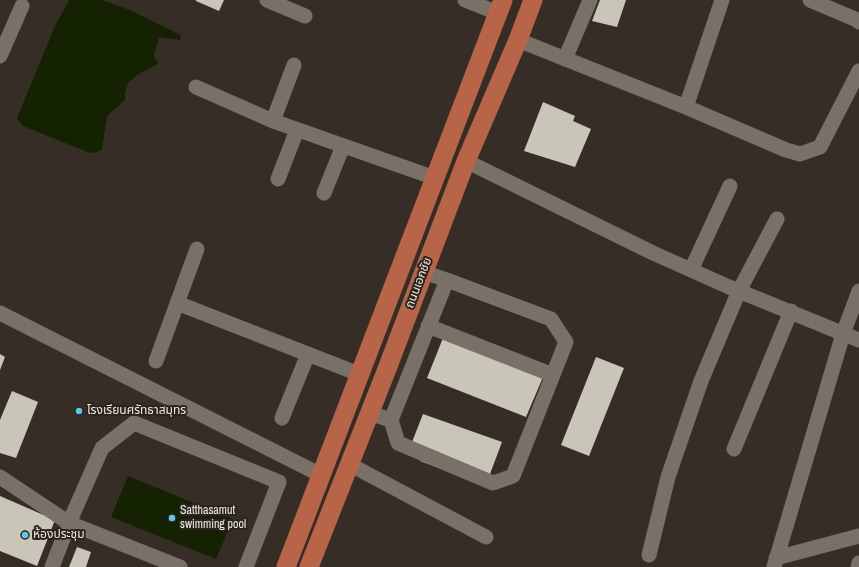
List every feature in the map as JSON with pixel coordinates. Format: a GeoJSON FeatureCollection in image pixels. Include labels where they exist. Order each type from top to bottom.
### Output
{"type":"FeatureCollection","features":[{"type":"Feature","properties":{"kind":"main road","name":"ถนนเอกชัย"},"geometry":{"type":"LineString","coordinates":[[309,567],[387,370],[466,160],[518,40],[533,0]]}},
{"type":"Feature","properties":{"kind":"main road","name":"ถนนเอกชัย"},"geometry":{"type":"LineString","coordinates":[[286,567],[501,7]]}},
{"type":"Feature","properties":{"kind":"street"},"geometry":{"type":"LineString","coordinates":[[267,0],[305,16]]}},
{"type":"Feature","properties":{"kind":"street"},"geometry":{"type":"LineString","coordinates":[[465,0],[501,7]]}},
{"type":"Feature","properties":{"kind":"street"},"geometry":{"type":"LineString","coordinates":[[565,59],[590,0]]}},
{"type":"Feature","properties":{"kind":"street"},"geometry":{"type":"LineString","coordinates":[[686,107],[722,0]]}},
{"type":"Feature","properties":{"kind":"street"},"geometry":{"type":"LineString","coordinates":[[810,0],[859,22]]}},
{"type":"Feature","properties":{"kind":"street"},"geometry":{"type":"LineString","coordinates":[[0,56],[22,6]]}},
{"type":"Feature","properties":{"kind":"street"},"geometry":{"type":"LineString","coordinates":[[518,40],[686,107],[786,150],[800,154],[820,147],[859,71]]}},
{"type":"Feature","properties":{"kind":"street"},"geometry":{"type":"LineString","coordinates":[[273,121],[294,65]]}},
{"type":"Feature","properties":{"kind":"street"},"geometry":{"type":"LineString","coordinates":[[196,87],[296,130],[435,178]]}},
{"type":"Feature","properties":{"kind":"street"},"geometry":{"type":"LineString","coordinates":[[278,179],[296,130]]}},
{"type":"Feature","properties":{"kind":"street"},"geometry":{"type":"LineString","coordinates":[[324,193],[343,146]]}},
{"type":"Feature","properties":{"kind":"street"},"geometry":{"type":"LineString","coordinates":[[466,160],[653,253],[739,291],[859,340]]}},
{"type":"Feature","properties":{"kind":"street"},"geometry":{"type":"LineString","coordinates":[[691,270],[730,186]]}},
{"type":"Feature","properties":{"kind":"street"},"geometry":{"type":"LineString","coordinates":[[649,555],[670,470],[701,381],[739,291],[777,219]]}},
{"type":"Feature","properties":{"kind":"street"},"geometry":{"type":"LineString","coordinates":[[156,361],[197,249]]}},
{"type":"Feature","properties":{"kind":"street"},"geometry":{"type":"LineString","coordinates":[[423,272],[447,280],[551,320],[566,342],[513,476],[493,483],[398,443],[391,420],[447,280]]}},
{"type":"Feature","properties":{"kind":"street"},"geometry":{"type":"LineString","coordinates":[[775,563],[843,334],[859,291]]}},
{"type":"Feature","properties":{"kind":"street"},"geometry":{"type":"LineString","coordinates":[[177,304],[308,354],[362,367]]}},
{"type":"Feature","properties":{"kind":"street"},"geometry":{"type":"LineString","coordinates":[[734,449],[791,311]]}},
{"type":"Feature","properties":{"kind":"street"},"geometry":{"type":"LineString","coordinates":[[0,313],[321,476]]}},
{"type":"Feature","properties":{"kind":"street"},"geometry":{"type":"LineString","coordinates":[[428,326],[552,375]]}},
{"type":"Feature","properties":{"kind":"street"},"geometry":{"type":"LineString","coordinates":[[282,418],[308,354]]}},
{"type":"Feature","properties":{"kind":"street"},"geometry":{"type":"LineString","coordinates":[[369,413],[391,420]]}},
{"type":"Feature","properties":{"kind":"street"},"geometry":{"type":"LineString","coordinates":[[52,567],[69,523],[102,448],[134,423],[279,482],[246,567]]}},
{"type":"Feature","properties":{"kind":"street"},"geometry":{"type":"LineString","coordinates":[[349,464],[486,537]]}},
{"type":"Feature","properties":{"kind":"street"},"geometry":{"type":"LineString","coordinates":[[0,477],[69,523],[180,567]]}},
{"type":"Feature","properties":{"kind":"street"},"geometry":{"type":"LineString","coordinates":[[775,563],[859,536]]}},
{"type":"Feature","properties":{"kind":"street"},"geometry":{"type":"LineString","coordinates":[[858,567],[859,563]]}},
{"type":"Feature","properties":{"kind":"shaded area"},"geometry":{"type":"Polygon","coordinates":[[[69,0],[102,0],[130,10],[181,35],[180,40],[159,37],[154,55],[158,64],[137,75],[128,83],[125,92],[125,100],[107,116],[102,149],[97,152],[90,153],[23,126],[17,118],[55,26],[69,0]]]}},
{"type":"Feature","properties":{"kind":"shaded area","name":"Satthasamut swimming pool"},"geometry":{"type":"Polygon","coordinates":[[[128,476],[233,519],[216,559],[111,517],[128,476]]]}},
{"type":"Feature","properties":{"kind":"building"},"geometry":{"type":"Polygon","coordinates":[[[196,0],[224,0],[219,11],[196,0]]]}},
{"type":"Feature","properties":{"kind":"building"},"geometry":{"type":"Polygon","coordinates":[[[600,0],[626,0],[617,27],[592,21],[600,0]]]}},
{"type":"Feature","properties":{"kind":"building"},"geometry":{"type":"Polygon","coordinates":[[[543,102],[575,116],[573,121],[591,129],[575,167],[524,151],[543,102]]]}},
{"type":"Feature","properties":{"kind":"building"},"geometry":{"type":"Polygon","coordinates":[[[443,338],[543,377],[526,417],[427,378],[443,338]]]}},
{"type":"Feature","properties":{"kind":"building"},"geometry":{"type":"Polygon","coordinates":[[[0,354],[5,357],[0,370],[0,354]]]}},
{"type":"Feature","properties":{"kind":"building"},"geometry":{"type":"Polygon","coordinates":[[[596,357],[624,368],[589,456],[561,445],[596,357]]]}},
{"type":"Feature","properties":{"kind":"building"},"geometry":{"type":"Polygon","coordinates":[[[12,391],[38,402],[16,458],[0,453],[0,420],[12,391]]]}},
{"type":"Feature","properties":{"kind":"building"},"geometry":{"type":"Polygon","coordinates":[[[423,414],[502,442],[490,474],[467,478],[420,461],[425,447],[412,442],[423,414]]]}},
{"type":"Feature","properties":{"kind":"building","name":"ห้องประชุม"},"geometry":{"type":"Polygon","coordinates":[[[0,496],[55,520],[37,566],[0,551],[0,496]]]}},
{"type":"Feature","properties":{"kind":"building"},"geometry":{"type":"Polygon","coordinates":[[[77,547],[91,552],[86,567],[69,567],[77,547]]]}},
{"type":"Feature","properties":{"kind":"place","name":"โรงเรียนศรัทธาสมุทร"},"geometry":{"type":"Point","coordinates":[79,411]}},
{"type":"Feature","properties":{"kind":"place","name":"Satthasamut swimming pool"},"geometry":{"type":"Point","coordinates":[172,518]}},
{"type":"Feature","properties":{"kind":"place","name":"ห้องประชุม"},"geometry":{"type":"Point","coordinates":[25,535]}}]}
